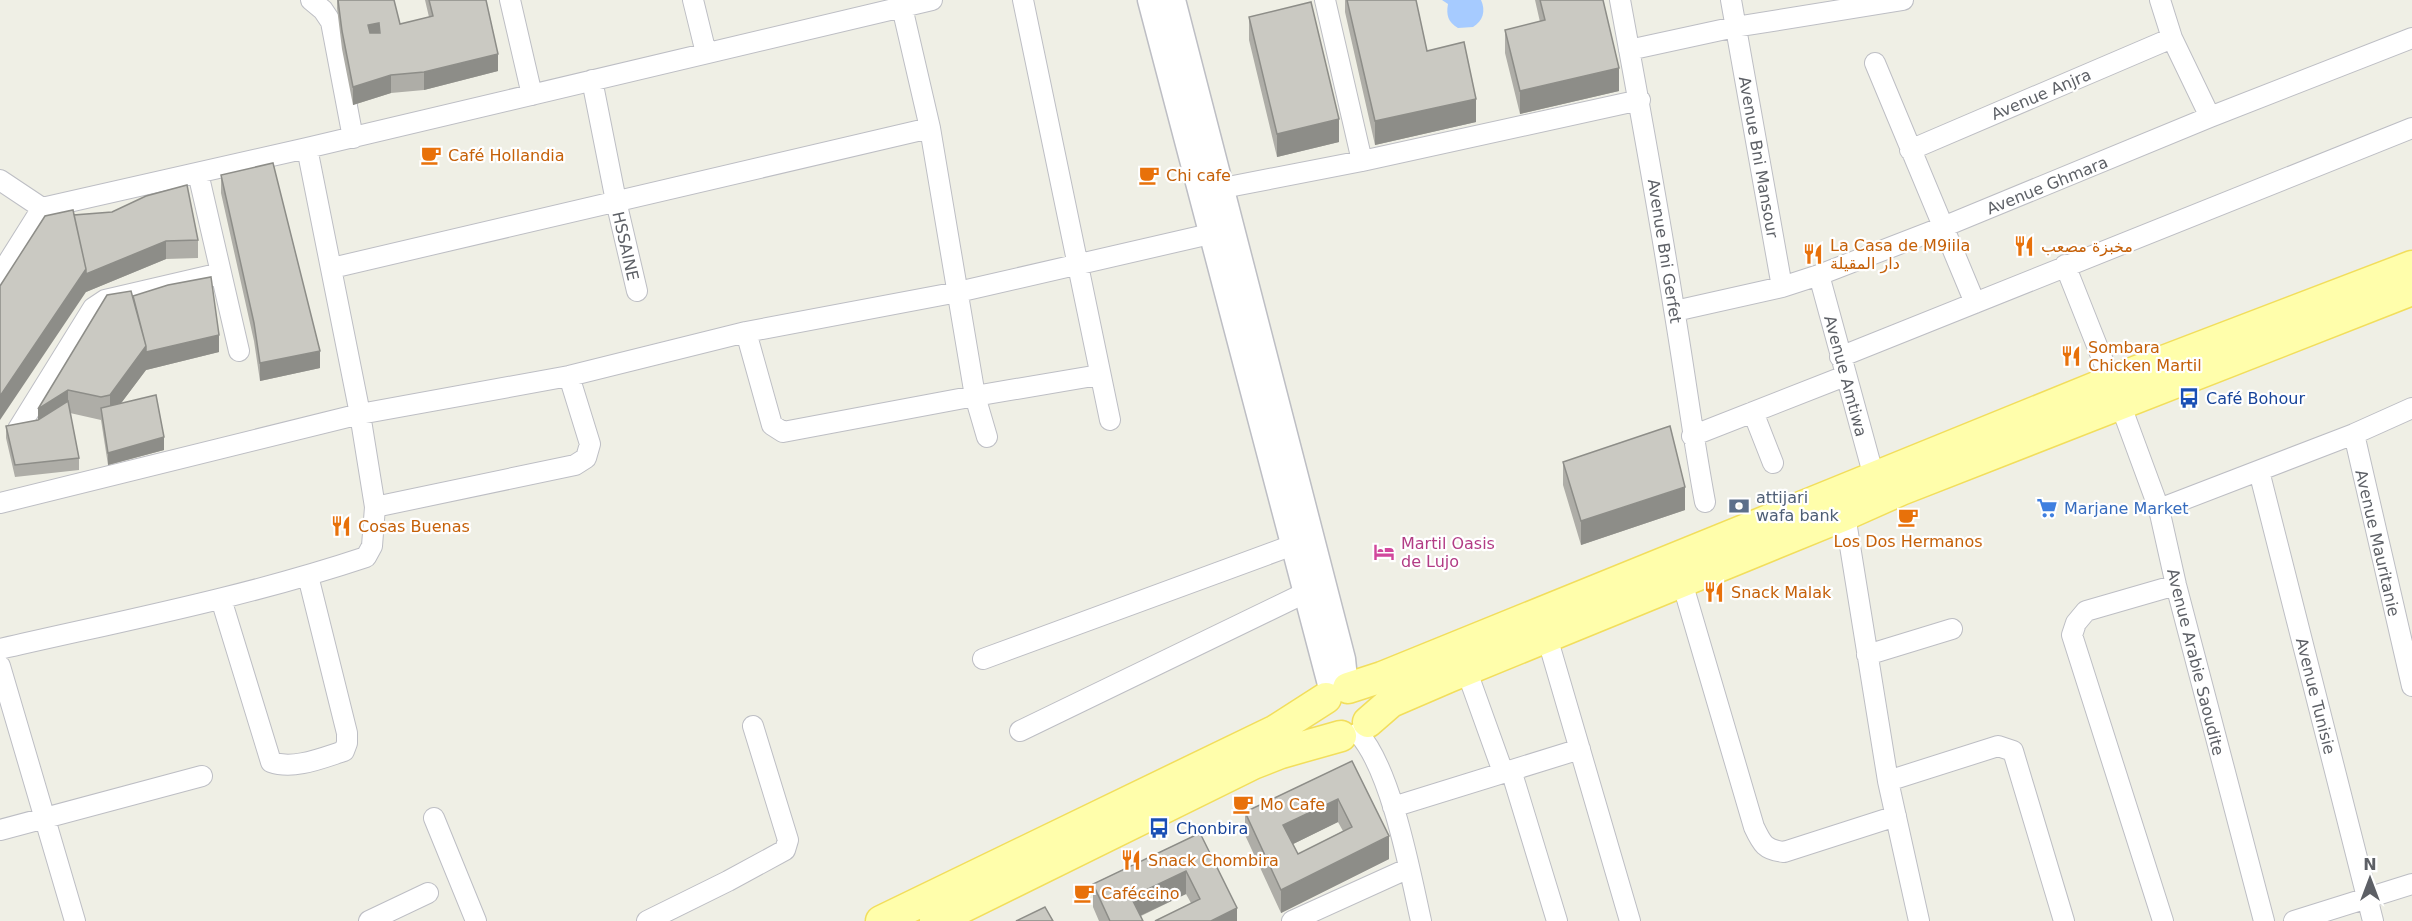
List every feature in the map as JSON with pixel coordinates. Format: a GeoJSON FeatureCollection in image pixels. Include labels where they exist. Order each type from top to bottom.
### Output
{"type":"FeatureCollection","features":[{"type":"Feature","properties":{"kind":"main road"},"geometry":{"type":"LineString","coordinates":[[935,921],[1253,764],[1356,730],[1391,702],[1466,669],[1845,515],[2116,393],[2412,266]]}},
{"type":"Feature","properties":{"kind":"main road"},"geometry":{"type":"LineString","coordinates":[[881,921],[1276,730],[1338,692],[1382,677],[1874,477],[2412,290]]}},
{"type":"Feature","properties":{"kind":"main road"},"geometry":{"type":"LineString","coordinates":[[1355,690],[1366,700],[1370,715],[1356,730],[1328,728],[1323,721],[1323,705],[1338,692],[1355,690]]}},
{"type":"Feature","properties":{"kind":"street"},"geometry":{"type":"LineString","coordinates":[[311,0],[323,10],[331,22],[353,138]]}},
{"type":"Feature","properties":{"kind":"street"},"geometry":{"type":"LineString","coordinates":[[510,0],[532,94]]}},
{"type":"Feature","properties":{"kind":"street"},"geometry":{"type":"LineString","coordinates":[[693,0],[706,53]]}},
{"type":"Feature","properties":{"kind":"street"},"geometry":{"type":"LineString","coordinates":[[0,180],[42,207],[353,138],[932,0]]}},
{"type":"Feature","properties":{"kind":"street"},"geometry":{"type":"LineString","coordinates":[[1023,0],[1110,420]]}},
{"type":"Feature","properties":{"kind":"street"},"geometry":{"type":"LineString","coordinates":[[1150,0],[1293,545],[1338,692]]}},
{"type":"Feature","properties":{"kind":"street"},"geometry":{"type":"LineString","coordinates":[[1173,0],[1345,670],[1338,692]]}},
{"type":"Feature","properties":{"kind":"street"},"geometry":{"type":"LineString","coordinates":[[1325,0],[1362,161]]}},
{"type":"Feature","properties":{"kind":"street","name":"Avenue Bni Gerfet"},"geometry":{"type":"LineString","coordinates":[[1620,0],[1640,100],[1675,311],[1692,436],[1705,502]]}},
{"type":"Feature","properties":{"kind":"street","name":"Avenue Bni Mansour"},"geometry":{"type":"LineString","coordinates":[[1731,0],[1782,287]]}},
{"type":"Feature","properties":{"kind":"street"},"geometry":{"type":"LineString","coordinates":[[1629,50],[1820,7],[1903,0]]}},
{"type":"Feature","properties":{"kind":"street"},"geometry":{"type":"LineString","coordinates":[[2160,0],[2172,38],[2210,117]]}},
{"type":"Feature","properties":{"kind":"street"},"geometry":{"type":"LineString","coordinates":[[902,7],[930,128],[975,396],[987,437]]}},
{"type":"Feature","properties":{"kind":"street","name":"Avenue Anjra"},"geometry":{"type":"LineString","coordinates":[[1910,150],[2172,38]]}},
{"type":"Feature","properties":{"kind":"street","name":"Avenue Ghmara"},"geometry":{"type":"LineString","coordinates":[[1675,311],[1782,287],[1819,275],[2412,38]]}},
{"type":"Feature","properties":{"kind":"street"},"geometry":{"type":"LineString","coordinates":[[1875,63],[1975,303]]}},
{"type":"Feature","properties":{"kind":"street","name":"HSSAINE"},"geometry":{"type":"LineString","coordinates":[[592,80],[637,291]]}},
{"type":"Feature","properties":{"kind":"street"},"geometry":{"type":"LineString","coordinates":[[1223,188],[1362,161],[1640,100]]}},
{"type":"Feature","properties":{"kind":"street"},"geometry":{"type":"LineString","coordinates":[[332,268],[930,128]]}},
{"type":"Feature","properties":{"kind":"street"},"geometry":{"type":"LineString","coordinates":[[1692,436],[1753,412],[1975,303],[2065,265],[2412,128]]}},
{"type":"Feature","properties":{"kind":"street"},"geometry":{"type":"LineString","coordinates":[[0,650],[221,599],[308,576],[366,557],[372,546],[375,507],[360,414],[307,148]]}},
{"type":"Feature","properties":{"kind":"street"},"geometry":{"type":"LineString","coordinates":[[198,174],[239,351]]}},
{"type":"Feature","properties":{"kind":"street"},"geometry":{"type":"LineString","coordinates":[[0,275],[42,207]]}},
{"type":"Feature","properties":{"kind":"street"},"geometry":{"type":"LineString","coordinates":[[0,503],[360,414],[569,376],[746,332],[958,292],[1210,234]]}},
{"type":"Feature","properties":{"kind":"street","name":"Avenue Arabie Saoudite"},"geometry":{"type":"LineString","coordinates":[[2065,265],[2159,509],[2176,585],[2264,921]]}},
{"type":"Feature","properties":{"kind":"street"},"geometry":{"type":"LineString","coordinates":[[18,429],[93,308],[105,300],[221,273]]}},
{"type":"Feature","properties":{"kind":"street","name":"Avenue Amtiwa"},"geometry":{"type":"LineString","coordinates":[[1819,275],[1874,477]]}},
{"type":"Feature","properties":{"kind":"street"},"geometry":{"type":"LineString","coordinates":[[746,332],[772,425],[783,432],[1099,375]]}},
{"type":"Feature","properties":{"kind":"street"},"geometry":{"type":"LineString","coordinates":[[375,507],[575,465],[586,458],[590,444],[569,376]]}},
{"type":"Feature","properties":{"kind":"street"},"geometry":{"type":"LineString","coordinates":[[1753,412],[1773,463]]}},
{"type":"Feature","properties":{"kind":"street"},"geometry":{"type":"LineString","coordinates":[[2159,509],[2411,412]]}},
{"type":"Feature","properties":{"kind":"street","name":"Avenue Mauritanie"},"geometry":{"type":"LineString","coordinates":[[2354,434],[2412,686]]}},
{"type":"Feature","properties":{"kind":"street","name":"Avenue Tunisie"},"geometry":{"type":"LineString","coordinates":[[2259,471],[2373,921]]}},
{"type":"Feature","properties":{"kind":"street"},"geometry":{"type":"LineString","coordinates":[[1845,515],[1888,781],[1919,921]]}},
{"type":"Feature","properties":{"kind":"street"},"geometry":{"type":"LineString","coordinates":[[982,659],[1293,545]]}},
{"type":"Feature","properties":{"kind":"street"},"geometry":{"type":"LineString","coordinates":[[221,599],[271,762],[280,765],[313,761],[344,751],[347,733],[308,576]]}},
{"type":"Feature","properties":{"kind":"street"},"geometry":{"type":"LineString","coordinates":[[1682,582],[1754,827],[1770,850],[1784,852],[1896,816]]}},
{"type":"Feature","properties":{"kind":"street"},"geometry":{"type":"LineString","coordinates":[[2163,921],[2072,635],[2076,622],[2086,611],[2176,585]]}},
{"type":"Feature","properties":{"kind":"street"},"geometry":{"type":"LineString","coordinates":[[1020,731],[1307,592]]}},
{"type":"Feature","properties":{"kind":"street"},"geometry":{"type":"LineString","coordinates":[[1867,655],[1952,629]]}},
{"type":"Feature","properties":{"kind":"street"},"geometry":{"type":"LineString","coordinates":[[1547,637],[1630,921]]}},
{"type":"Feature","properties":{"kind":"street"},"geometry":{"type":"LineString","coordinates":[[0,666],[75,921]]}},
{"type":"Feature","properties":{"kind":"street"},"geometry":{"type":"LineString","coordinates":[[1466,669],[1507,771],[1557,921]]}},
{"type":"Feature","properties":{"kind":"street"},"geometry":{"type":"LineString","coordinates":[[647,921],[785,850],[788,840],[753,726]]}},
{"type":"Feature","properties":{"kind":"street"},"geometry":{"type":"LineString","coordinates":[[1356,730],[1372,753],[1393,807],[1421,921]]}},
{"type":"Feature","properties":{"kind":"street"},"geometry":{"type":"LineString","coordinates":[[1888,781],[1998,746],[2013,751],[2064,921]]}},
{"type":"Feature","properties":{"kind":"street"},"geometry":{"type":"LineString","coordinates":[[1393,807],[1580,749]]}},
{"type":"Feature","properties":{"kind":"street"},"geometry":{"type":"LineString","coordinates":[[0,830],[202,776]]}},
{"type":"Feature","properties":{"kind":"street"},"geometry":{"type":"LineString","coordinates":[[434,818],[476,921]]}},
{"type":"Feature","properties":{"kind":"street"},"geometry":{"type":"LineString","coordinates":[[1292,921],[1409,868]]}},
{"type":"Feature","properties":{"kind":"street"},"geometry":{"type":"LineString","coordinates":[[2294,921],[2412,884]]}},
{"type":"Feature","properties":{"kind":"street"},"geometry":{"type":"LineString","coordinates":[[369,921],[428,893]]}},
{"type":"Feature","properties":{"kind":"water"},"geometry":{"type":"Polygon","coordinates":[[[1442,0],[1481,0],[1483,12],[1481,19],[1473,27],[1458,28],[1450,21],[1448,4],[1442,0]]]}},
{"type":"Feature","properties":{"kind":"building"},"geometry":{"type":"Polygon","coordinates":[[[338,0],[394,0],[400,24],[433,16],[429,0],[486,0],[498,54],[424,72],[391,75],[353,87],[338,0]],[[379,23],[368,25],[370,33],[380,33],[379,23]]]}},
{"type":"Feature","properties":{"kind":"building"},"geometry":{"type":"Polygon","coordinates":[[[1347,0],[1416,0],[1427,51],[1464,42],[1476,99],[1375,121],[1347,0]]]}},
{"type":"Feature","properties":{"kind":"building"},"geometry":{"type":"Polygon","coordinates":[[[1540,0],[1603,0],[1619,68],[1520,91],[1505,30],[1545,20],[1540,0]]]}},
{"type":"Feature","properties":{"kind":"building"},"geometry":{"type":"Polygon","coordinates":[[[1311,2],[1339,119],[1277,134],[1249,17],[1311,2]]]}},
{"type":"Feature","properties":{"kind":"building"},"geometry":{"type":"Polygon","coordinates":[[[273,163],[320,351],[260,363],[254,323],[221,175],[273,163]]]}},
{"type":"Feature","properties":{"kind":"building"},"geometry":{"type":"Polygon","coordinates":[[[187,185],[198,240],[166,241],[86,274],[74,215],[112,212],[146,196],[187,185]]]}},
{"type":"Feature","properties":{"kind":"building"},"geometry":{"type":"Polygon","coordinates":[[[73,210],[86,269],[0,396],[0,286],[45,216],[73,210]]]}},
{"type":"Feature","properties":{"kind":"building"},"geometry":{"type":"Polygon","coordinates":[[[211,277],[219,335],[146,352],[133,296],[168,285],[211,277]]]}},
{"type":"Feature","properties":{"kind":"building"},"geometry":{"type":"Polygon","coordinates":[[[131,291],[146,346],[110,395],[101,397],[68,390],[38,409],[107,295],[131,291]]]}},
{"type":"Feature","properties":{"kind":"building"},"geometry":{"type":"Polygon","coordinates":[[[156,395],[164,437],[108,453],[101,408],[156,395]]]}},
{"type":"Feature","properties":{"kind":"building"},"geometry":{"type":"Polygon","coordinates":[[[68,401],[79,458],[15,465],[6,426],[38,420],[68,401]]]}},
{"type":"Feature","properties":{"kind":"building"},"geometry":{"type":"Polygon","coordinates":[[[1670,426],[1685,487],[1581,521],[1563,462],[1670,426]]]}},
{"type":"Feature","properties":{"kind":"building"},"geometry":{"type":"Polygon","coordinates":[[[1352,761],[1389,836],[1281,890],[1245,812],[1352,761]],[[1338,799],[1283,825],[1298,854],[1352,827],[1338,799]]]}},
{"type":"Feature","properties":{"kind":"building"},"geometry":{"type":"Polygon","coordinates":[[[1200,833],[1237,908],[1211,921],[1155,921],[1200,899],[1186,871],[1131,897],[1143,921],[1110,921],[1093,884],[1200,833]]]}},
{"type":"Feature","properties":{"kind":"building"},"geometry":{"type":"Polygon","coordinates":[[[1045,907],[1053,921],[1016,921],[1045,907]]]}},
{"type":"Feature","properties":{"kind":"place","name":"Café Hollandia"},"geometry":{"type":"Point","coordinates":[431,155]}},
{"type":"Feature","properties":{"kind":"place","name":"Chi cafe"},"geometry":{"type":"Point","coordinates":[1149,175]}},
{"type":"Feature","properties":{"kind":"place","name":"مخبزة مصعب"},"geometry":{"type":"Point","coordinates":[2024,246]}},
{"type":"Feature","properties":{"kind":"place","name":"La Casa de M9iila دار المقيلة"},"geometry":{"type":"Point","coordinates":[1813,254]}},
{"type":"Feature","properties":{"kind":"place","name":"Sombara Chicken Martil"},"geometry":{"type":"Point","coordinates":[2071,356]}},
{"type":"Feature","properties":{"kind":"place","name":"Café Bohour"},"geometry":{"type":"Point","coordinates":[2189,398]}},
{"type":"Feature","properties":{"kind":"place","name":"attijari wafa bank"},"geometry":{"type":"Point","coordinates":[1739,506]}},
{"type":"Feature","properties":{"kind":"place","name":"Marjane Market"},"geometry":{"type":"Point","coordinates":[2047,508]}},
{"type":"Feature","properties":{"kind":"place","name":"Los Dos Hermanos"},"geometry":{"type":"Point","coordinates":[1908,517]}},
{"type":"Feature","properties":{"kind":"place","name":"Cosas Buenas"},"geometry":{"type":"Point","coordinates":[341,526]}},
{"type":"Feature","properties":{"kind":"place","name":"Martil Oasis de Lujo"},"geometry":{"type":"Point","coordinates":[1384,552]}},
{"type":"Feature","properties":{"kind":"place","name":"Snack Malak"},"geometry":{"type":"Point","coordinates":[1714,592]}},
{"type":"Feature","properties":{"kind":"place","name":"Mo Cafe"},"geometry":{"type":"Point","coordinates":[1243,804]}},
{"type":"Feature","properties":{"kind":"place","name":"Chonbira"},"geometry":{"type":"Point","coordinates":[1159,828]}},
{"type":"Feature","properties":{"kind":"place","name":"Snack Chombira"},"geometry":{"type":"Point","coordinates":[1131,860]}},
{"type":"Feature","properties":{"kind":"place","name":"Caféccino"},"geometry":{"type":"Point","coordinates":[1084,893]}}]}
